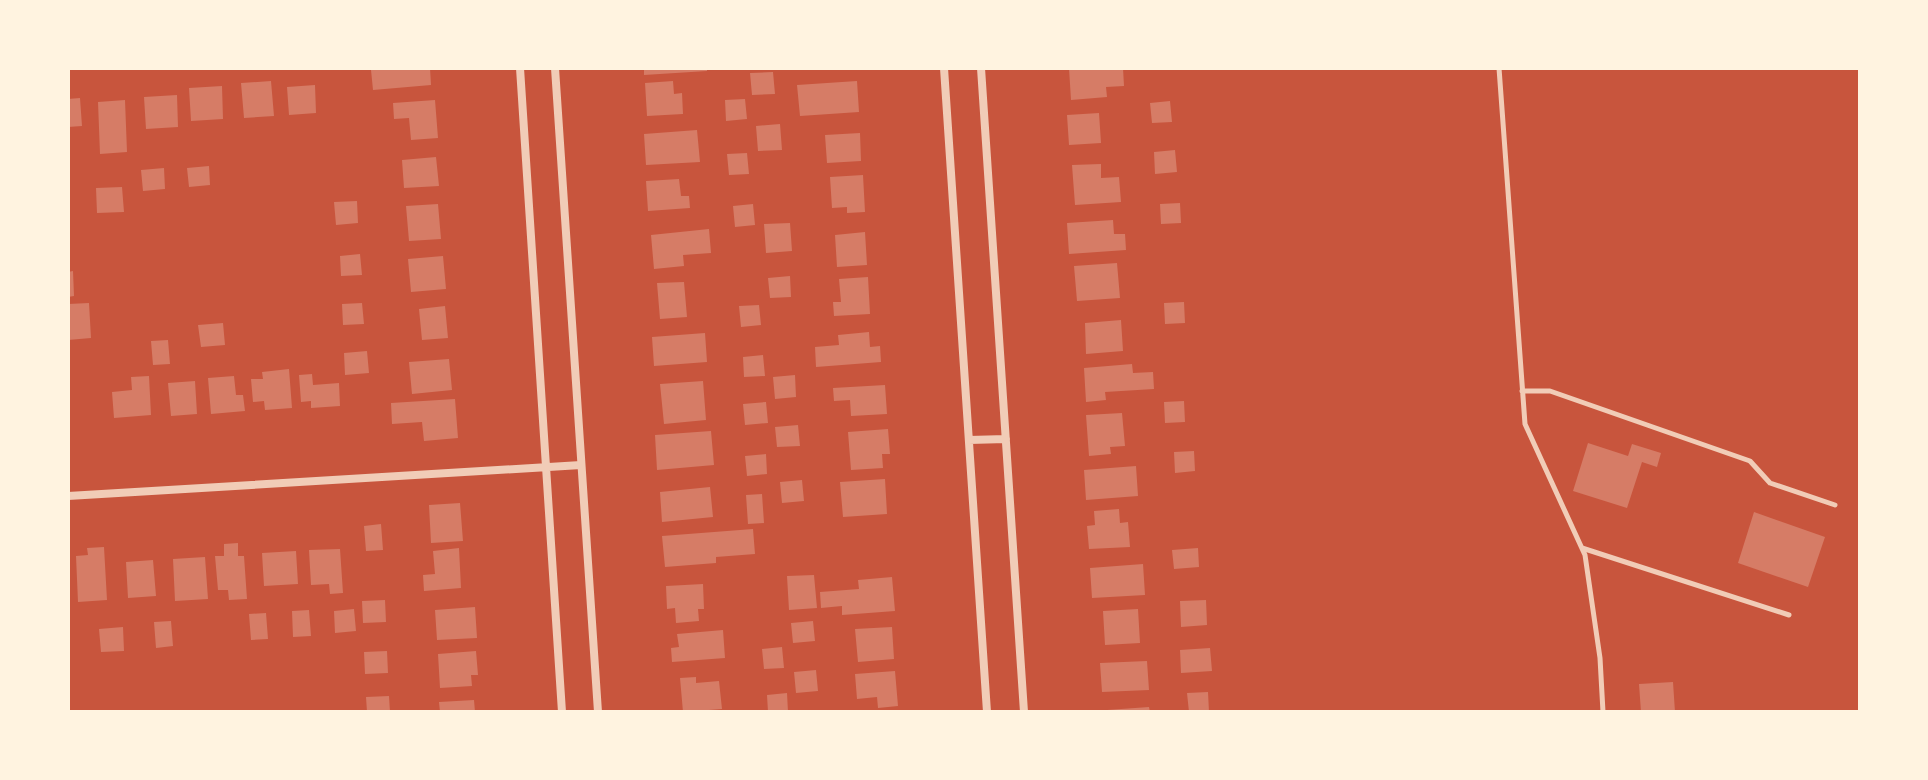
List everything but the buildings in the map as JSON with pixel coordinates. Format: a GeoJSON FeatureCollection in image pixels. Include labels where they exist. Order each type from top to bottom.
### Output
{"type":"FeatureCollection","features":[{"type":"Feature","properties":{"kind":"street"},"geometry":{"type":"LineString","coordinates":[[520,68],[562,712]]}},
{"type":"Feature","properties":{"kind":"street"},"geometry":{"type":"LineString","coordinates":[[555,68],[598,712]]}},
{"type":"Feature","properties":{"kind":"street"},"geometry":{"type":"LineString","coordinates":[[944,68],[987,712]]}},
{"type":"Feature","properties":{"kind":"street"},"geometry":{"type":"LineString","coordinates":[[981,68],[1024,712]]}},
{"type":"Feature","properties":{"kind":"street"},"geometry":{"type":"LineString","coordinates":[[969,440],[1006,439]]}},
{"type":"Feature","properties":{"kind":"street"},"geometry":{"type":"LineString","coordinates":[[68,496],[581,465]]}},
{"type":"Feature","properties":{"kind":"lane"},"geometry":{"type":"LineString","coordinates":[[1499,68],[1525,424],[1582,547],[1598,646],[1603,712]]}},
{"type":"Feature","properties":{"kind":"lane"},"geometry":{"type":"LineString","coordinates":[[1522,391],[1550,391],[1750,461],[1770,483],[1835,505]]}},
{"type":"Feature","properties":{"kind":"lane"},"geometry":{"type":"LineString","coordinates":[[1582,547],[1789,615]]}}]}
